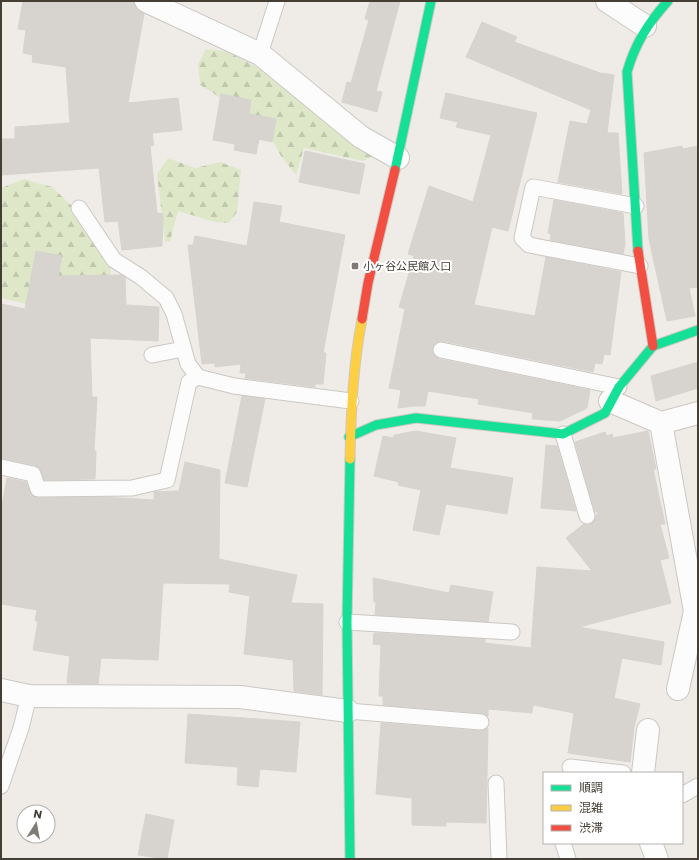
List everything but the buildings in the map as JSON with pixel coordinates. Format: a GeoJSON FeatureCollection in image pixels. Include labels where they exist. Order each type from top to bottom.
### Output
{"type":"FeatureCollection","features":[{"type":"Feature","properties":{"kind":"street"},"geometry":{"type":"LineString","coordinates":[[146,1],[260,54],[361,137],[398,158]]}},
{"type":"Feature","properties":{"kind":"street"},"geometry":{"type":"LineString","coordinates":[[350,859],[348,711],[349,437],[355,357],[368,283],[398,158],[431,1]]}},
{"type":"Feature","properties":{"kind":"street"},"geometry":{"type":"LineString","coordinates":[[607,1],[645,26]]}},
{"type":"Feature","properties":{"kind":"street"},"geometry":{"type":"LineString","coordinates":[[653,346],[637,242],[627,72],[632,52],[645,26],[668,1]]}},
{"type":"Feature","properties":{"kind":"street"},"geometry":{"type":"LineString","coordinates":[[349,437],[376,425],[416,418],[563,434],[605,413],[615,394],[653,346],[698,330]]}},
{"type":"Feature","properties":{"kind":"street"},"geometry":{"type":"LineString","coordinates":[[615,394],[661,423],[696,612],[678,689]]}},
{"type":"Feature","properties":{"kind":"street"},"geometry":{"type":"LineString","coordinates":[[661,423],[698,413]]}},
{"type":"Feature","properties":{"kind":"street"},"geometry":{"type":"LineString","coordinates":[[1,690],[29,696],[240,697],[348,711]]}},
{"type":"Feature","properties":{"kind":"street"},"geometry":{"type":"LineString","coordinates":[[643,772],[648,730]]}},
{"type":"Feature","properties":{"kind":"lane"},"geometry":{"type":"LineString","coordinates":[[260,54],[277,1]]}},
{"type":"Feature","properties":{"kind":"lane"},"geometry":{"type":"LineString","coordinates":[[636,206],[533,187],[522,238],[529,245],[640,266]]}},
{"type":"Feature","properties":{"kind":"lane"},"geometry":{"type":"LineString","coordinates":[[79,208],[114,260],[141,277],[166,298],[174,314],[188,364],[198,377],[234,386],[351,400]]}},
{"type":"Feature","properties":{"kind":"lane"},"geometry":{"type":"LineString","coordinates":[[152,355],[183,349]]}},
{"type":"Feature","properties":{"kind":"lane"},"geometry":{"type":"LineString","coordinates":[[441,350],[615,394]]}},
{"type":"Feature","properties":{"kind":"lane"},"geometry":{"type":"LineString","coordinates":[[1,467],[33,474],[38,489],[132,488],[167,480],[189,382],[198,377]]}},
{"type":"Feature","properties":{"kind":"lane"},"geometry":{"type":"LineString","coordinates":[[563,434],[587,516]]}},
{"type":"Feature","properties":{"kind":"lane"},"geometry":{"type":"LineString","coordinates":[[348,622],[512,632]]}},
{"type":"Feature","properties":{"kind":"lane"},"geometry":{"type":"LineString","coordinates":[[1,786],[29,696]]}},
{"type":"Feature","properties":{"kind":"lane"},"geometry":{"type":"LineString","coordinates":[[348,711],[481,722]]}},
{"type":"Feature","properties":{"kind":"lane"},"geometry":{"type":"LineString","coordinates":[[570,767],[614,772]]}},
{"type":"Feature","properties":{"kind":"lane"},"geometry":{"type":"LineString","coordinates":[[496,783],[499,859]]}},
{"type":"Feature","properties":{"kind":"lane"},"geometry":{"type":"LineString","coordinates":[[683,794],[698,786]]}},
{"type":"Feature","properties":{"kind":"lane"},"geometry":{"type":"LineString","coordinates":[[563,844],[568,859]]}},
{"type":"Feature","properties":{"kind":"green space"},"geometry":{"type":"Polygon","coordinates":[[[206,49],[226,51],[268,73],[327,124],[372,157],[363,161],[304,148],[296,175],[281,156],[271,138],[212,92],[200,85],[198,64],[206,49]]]}},
{"type":"Feature","properties":{"kind":"green space"},"geometry":{"type":"Polygon","coordinates":[[[168,158],[195,168],[220,162],[241,170],[237,212],[229,223],[215,222],[178,211],[170,241],[165,242],[157,174],[168,158]]]}},
{"type":"Feature","properties":{"kind":"green space"},"geometry":{"type":"Polygon","coordinates":[[[24,179],[52,187],[73,207],[107,259],[111,271],[104,301],[61,312],[1,298],[1,188],[24,179]]]}},
{"type":"Feature","properties":{"kind":"traffic: fast"},"geometry":{"type":"LineString","coordinates":[[395,170],[431,1]]}},
{"type":"Feature","properties":{"kind":"traffic: fast"},"geometry":{"type":"LineString","coordinates":[[638,251],[627,72],[634,52],[643,34],[654,17],[668,1]]}},
{"type":"Feature","properties":{"kind":"traffic: fast"},"geometry":{"type":"LineString","coordinates":[[349,437],[376,425],[416,418],[563,434],[605,413],[619,387],[653,346],[698,330]]}},
{"type":"Feature","properties":{"kind":"traffic: fast"},"geometry":{"type":"LineString","coordinates":[[350,459],[347,622],[350,859]]}},
{"type":"Feature","properties":{"kind":"traffic: slow"},"geometry":{"type":"LineString","coordinates":[[350,459],[353,389],[356,354],[362,319]]}},
{"type":"Feature","properties":{"kind":"traffic: jam"},"geometry":{"type":"LineString","coordinates":[[362,319],[368,283],[395,170]]}},
{"type":"Feature","properties":{"kind":"traffic: jam"},"geometry":{"type":"LineString","coordinates":[[638,251],[653,346]]}},
{"type":"Feature","properties":{"kind":"place","name":"小ヶ谷公民館入口"},"geometry":{"type":"Point","coordinates":[355,266]}}]}
